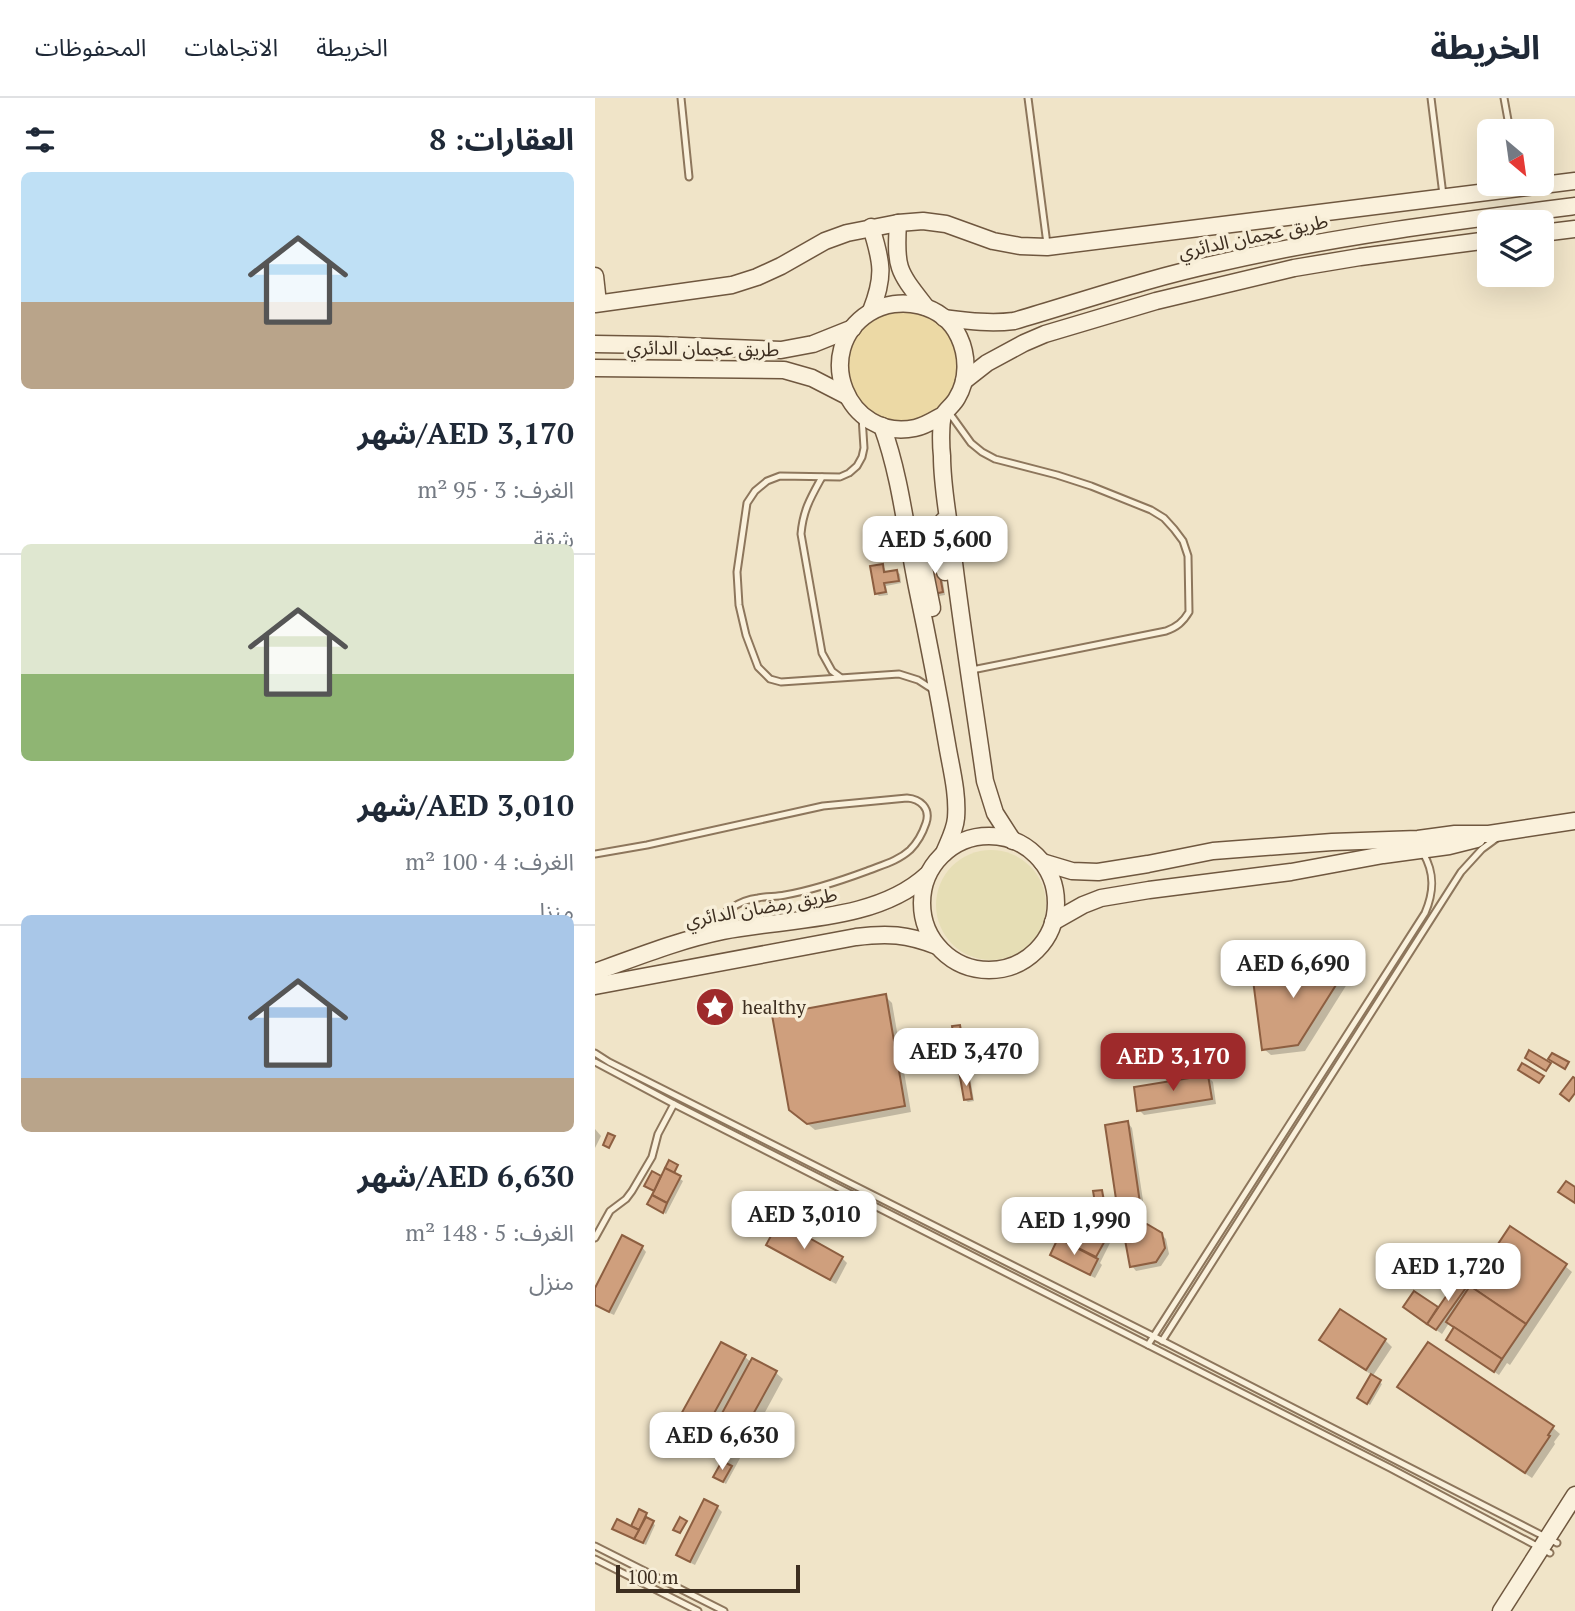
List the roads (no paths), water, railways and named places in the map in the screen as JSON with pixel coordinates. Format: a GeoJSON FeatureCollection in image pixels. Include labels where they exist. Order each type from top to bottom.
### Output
{"type":"FeatureCollection","features":[{"type":"Feature","properties":{"kind":"street"},"geometry":{"type":"LineString","coordinates":[[1554,183],[1575,181]]}},
{"type":"Feature","properties":{"kind":"street"},"geometry":{"type":"LineString","coordinates":[[595,276],[597,303],[732,285],[781,266],[825,241],[871,227],[898,223],[923,221],[946,224],[993,241],[1047,247],[1477,193]]}},
{"type":"Feature","properties":{"kind":"street","name":"طريق عجمان الدائري"},"geometry":{"type":"LineString","coordinates":[[944,318],[995,323],[1014,321],[1145,281],[1278,250],[1416,227],[1575,206]]}},
{"type":"Feature","properties":{"kind":"street"},"geometry":{"type":"LineString","coordinates":[[898,223],[896,255],[899,269],[926,307]]}},
{"type":"Feature","properties":{"kind":"street"},"geometry":{"type":"LineString","coordinates":[[871,227],[881,257],[882,270],[877,297],[871,311]]}},
{"type":"Feature","properties":{"kind":"street"},"geometry":{"type":"LineString","coordinates":[[1554,232],[1575,229]]}},
{"type":"Feature","properties":{"kind":"street","name":"طريق عجمان الدائري"},"geometry":{"type":"LineString","coordinates":[[964,381],[987,363],[1034,338],[1156,301],[1294,268],[1477,242]]}},
{"type":"Feature","properties":{"kind":"street"},"geometry":{"type":"LineString","coordinates":[[907,303],[926,307],[944,318],[959,335],[966,358],[964,381],[958,397],[946,412],[929,423],[898,429],[882,426],[861,414],[847,396],[841,379],[840,361],[844,343],[861,318],[889,304],[907,303]]}},
{"type":"Feature","properties":{"kind":"street","name":"طريق عجمان الدائري"},"geometry":{"type":"LineString","coordinates":[[595,344],[781,351],[813,344],[853,328]]}},
{"type":"Feature","properties":{"kind":"street","name":"طريق عجمان الدائري"},"geometry":{"type":"LineString","coordinates":[[595,368],[784,370],[812,378],[847,396]]}},
{"type":"Feature","properties":{"kind":"street"},"geometry":{"type":"LineString","coordinates":[[946,412],[942,464],[946,498],[940,547],[952,627],[969,666],[985,781],[995,813],[1013,841]]}},
{"type":"Feature","properties":{"kind":"street"},"geometry":{"type":"LineString","coordinates":[[882,426],[902,500],[900,543],[906,585],[920,643],[933,664],[956,804],[953,832],[944,853],[929,873],[923,892],[922,911],[927,929],[937,946],[952,959],[971,968],[992,970],[1012,966],[1030,956],[1044,940],[1053,922],[1056,901],[1052,880],[1042,862],[1029,849],[995,836],[977,837],[944,853]]}},
{"type":"Feature","properties":{"kind":"street"},"geometry":{"type":"LineString","coordinates":[[1042,862],[1072,871],[1098,872],[1213,850],[1489,834],[1575,821]]}},
{"type":"Feature","properties":{"kind":"street"},"geometry":{"type":"LineString","coordinates":[[1053,922],[1101,898],[1291,872],[1462,844],[1489,834]]}},
{"type":"Feature","properties":{"kind":"street","name":"طريق رمضان الدائري"},"geometry":{"type":"LineString","coordinates":[[595,972],[706,934],[850,912],[877,905],[917,884],[929,873]]}},
{"type":"Feature","properties":{"kind":"street"},"geometry":{"type":"LineString","coordinates":[[595,986],[856,937],[905,935],[937,946]]}},
{"type":"Feature","properties":{"kind":"street"},"geometry":{"type":"LineString","coordinates":[[1513,1611],[1575,1495]]}},
{"type":"Feature","properties":{"kind":"street"},"geometry":{"type":"LineString","coordinates":[[1501,1611],[1575,1514]]}},
{"type":"Feature","properties":{"kind":"lane"},"geometry":{"type":"LineString","coordinates":[[681,98],[689,177]]}},
{"type":"Feature","properties":{"kind":"lane"},"geometry":{"type":"LineString","coordinates":[[1028,98],[1047,247]]}},
{"type":"Feature","properties":{"kind":"lane"},"geometry":{"type":"LineString","coordinates":[[1431,98],[1444,198]]}},
{"type":"Feature","properties":{"kind":"lane"},"geometry":{"type":"LineString","coordinates":[[1504,98],[1508,119]]}},
{"type":"Feature","properties":{"kind":"lane"},"geometry":{"type":"LineString","coordinates":[[946,412],[971,443],[995,459],[1091,486],[1151,510],[1164,518],[1174,529],[1183,541],[1188,556],[1189,612],[1176,628],[969,666]]}},
{"type":"Feature","properties":{"kind":"lane"},"geometry":{"type":"LineString","coordinates":[[861,414],[864,448],[857,466],[849,473],[840,477],[780,476],[767,481],[755,491],[747,503],[737,572],[739,605],[745,635],[758,667],[770,678],[781,682],[899,674],[918,680],[939,695]]}},
{"type":"Feature","properties":{"kind":"lane"},"geometry":{"type":"LineString","coordinates":[[823,477],[806,505],[801,534],[822,653],[832,671],[840,678]]}},
{"type":"Feature","properties":{"kind":"lane"},"geometry":{"type":"LineString","coordinates":[[595,854],[838,804],[907,798],[916,799],[923,804],[927,811],[927,820],[921,836],[910,850],[895,860],[832,884],[783,896],[759,897],[747,901],[722,915],[706,934]]}},
{"type":"Feature","properties":{"kind":"lane"},"geometry":{"type":"LineString","coordinates":[[1157,1350],[1461,872],[1482,849],[1506,832]]}},
{"type":"Feature","properties":{"kind":"lane"},"geometry":{"type":"LineString","coordinates":[[1148,1345],[1425,913],[1430,901],[1432,874],[1421,850]]}},
{"type":"Feature","properties":{"kind":"lane"},"geometry":{"type":"LineString","coordinates":[[595,1053],[1163,1341],[1549,1546]]}},
{"type":"Feature","properties":{"kind":"lane"},"geometry":{"type":"LineString","coordinates":[[595,1062],[1157,1350],[1549,1546]]}},
{"type":"Feature","properties":{"kind":"lane"},"geometry":{"type":"LineString","coordinates":[[595,1238],[610,1211],[626,1199],[638,1181],[652,1157],[658,1134],[674,1104]]}},
{"type":"Feature","properties":{"kind":"lane"},"geometry":{"type":"LineString","coordinates":[[595,1546],[724,1611]]}},
{"type":"Feature","properties":{"kind":"lane"},"geometry":{"type":"LineString","coordinates":[[595,1559],[698,1611]]}},
{"type":"Feature","properties":{"kind":"place","name":"healthy"},"geometry":{"type":"Point","coordinates":[715,1007]}}]}
